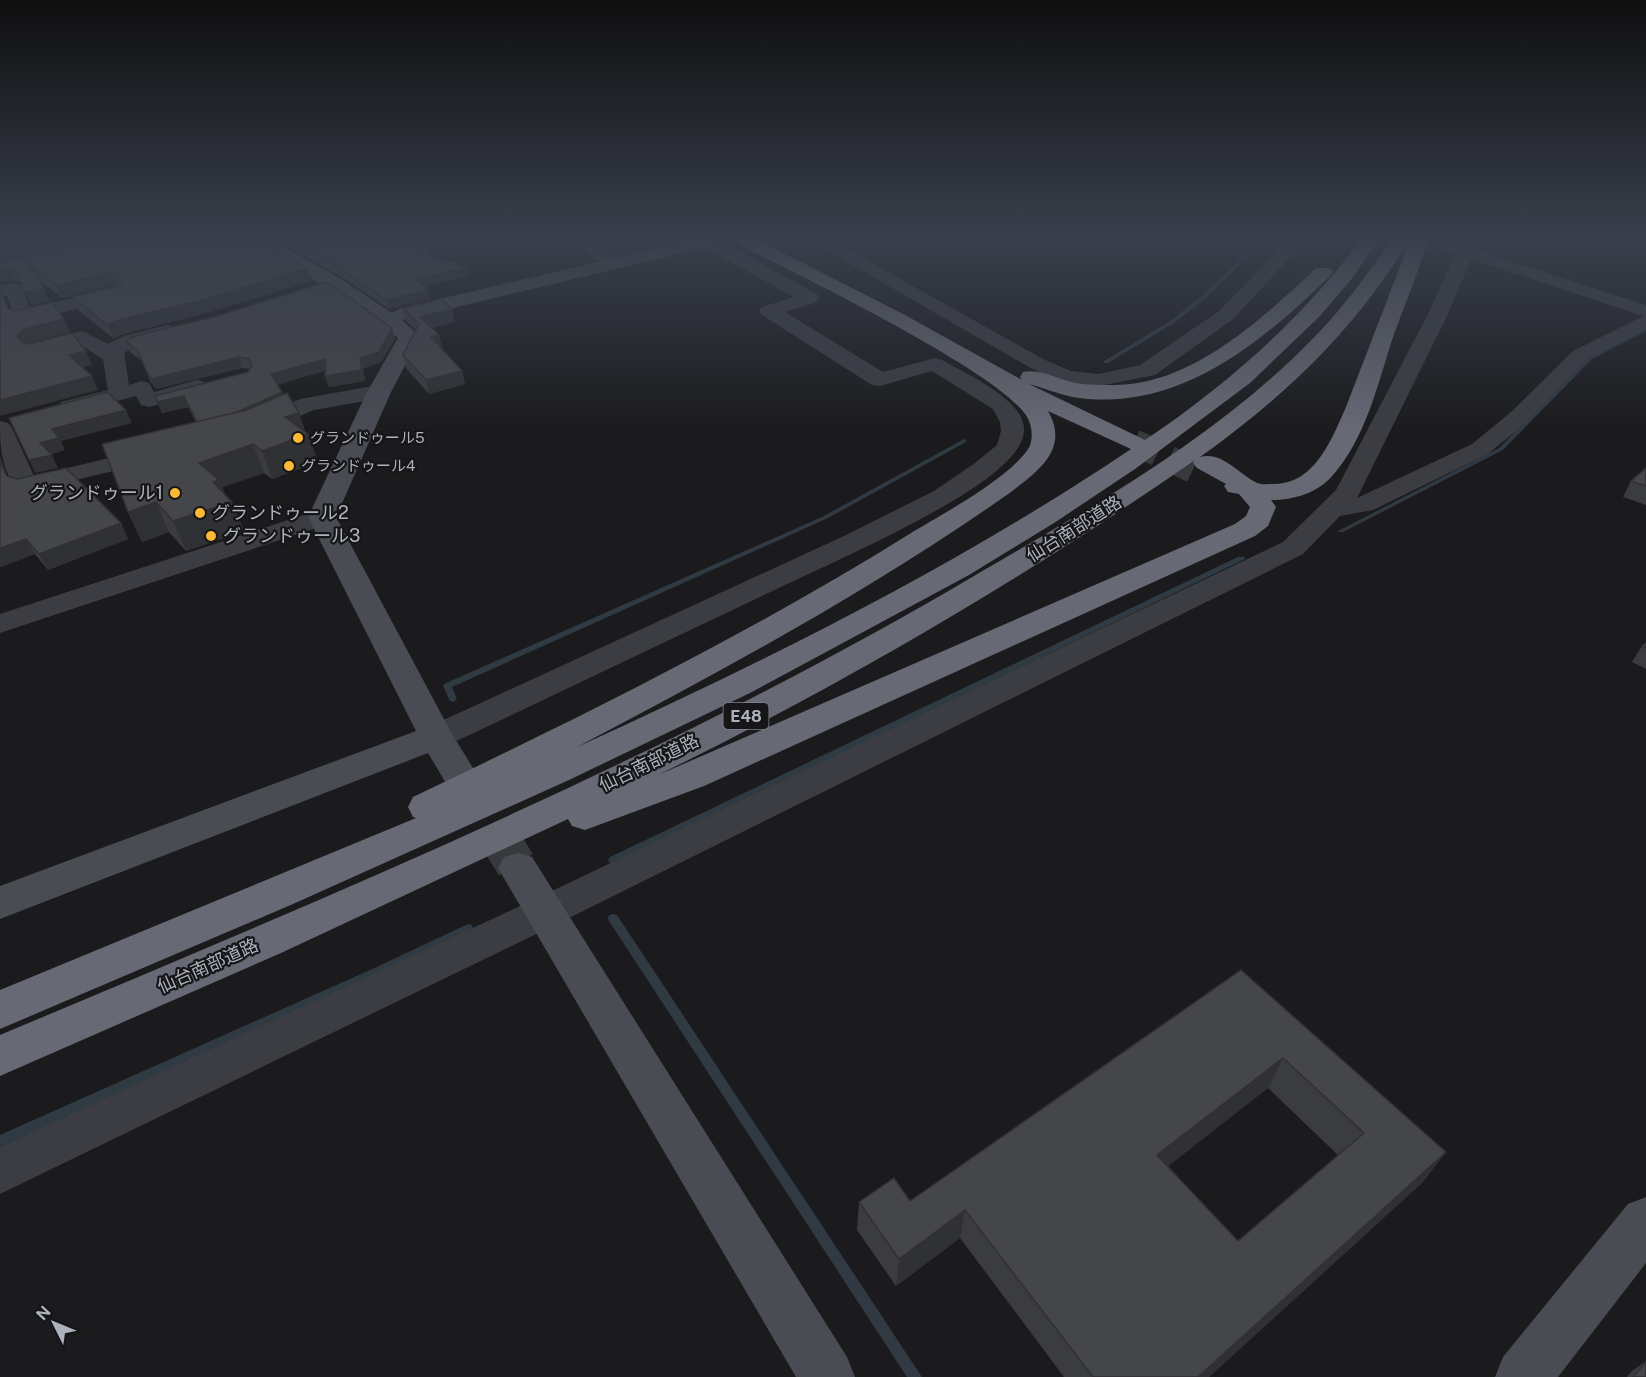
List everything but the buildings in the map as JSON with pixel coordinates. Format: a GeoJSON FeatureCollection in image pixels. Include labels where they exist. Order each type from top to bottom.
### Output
{"type":"FeatureCollection","features":[{"type":"Feature","properties":{"kind":"highway"},"geometry":{"type":"LineString","coordinates":[[865,302],[1002,371],[1074,390],[1136,392],[1164,385],[1210,364],[1269,322],[1290,302]]}},
{"type":"Feature","properties":{"kind":"highway"},"geometry":{"type":"LineString","coordinates":[[893,302],[916,314],[1051,404],[1140,439]]}},
{"type":"Feature","properties":{"kind":"highway","name":"仙台南部道路"},"geometry":{"type":"LineString","coordinates":[[0,1010],[392,846],[535,782],[655,726],[851,628],[963,566],[1092,487],[1207,406],[1261,362],[1323,302]]}},
{"type":"Feature","properties":{"kind":"highway","name":"仙台南部道路"},"geometry":{"type":"LineString","coordinates":[[0,1056],[399,882],[563,806],[742,718],[867,652],[993,579],[1158,477],[1236,419],[1287,376],[1321,343],[1357,302]]}},
{"type":"Feature","properties":{"kind":"highway"},"geometry":{"type":"LineString","coordinates":[[1200,467],[1252,490],[1284,493],[1299,488],[1314,479],[1333,456],[1353,419],[1395,302]]}},
{"type":"Feature","properties":{"kind":"highway"},"geometry":{"type":"LineString","coordinates":[[0,1005],[528,758],[657,692],[785,622],[911,546],[991,495],[1027,466],[1042,450],[1045,430],[1039,413],[1002,371]]}},
{"type":"Feature","properties":{"kind":"highway"},"geometry":{"type":"LineString","coordinates":[[399,882],[691,777],[1208,548],[1258,520],[1263,507],[1252,490]]}},
{"type":"Feature","properties":{"kind":"street"},"geometry":{"type":"LineString","coordinates":[[18,302],[22,316],[78,302]]}},
{"type":"Feature","properties":{"kind":"street"},"geometry":{"type":"LineString","coordinates":[[0,624],[322,517],[379,392],[409,337],[388,317],[367,302]]}},
{"type":"Feature","properties":{"kind":"street"},"geometry":{"type":"LineString","coordinates":[[388,317],[451,302]]}},
{"type":"Feature","properties":{"kind":"street"},"geometry":{"type":"LineString","coordinates":[[0,903],[436,737],[853,542],[943,496],[984,468],[1008,448],[1013,431],[1002,405],[935,364],[879,380],[769,311],[797,302]]}},
{"type":"Feature","properties":{"kind":"street"},"geometry":{"type":"LineString","coordinates":[[928,302],[1036,363],[1067,377],[1099,380],[1147,370],[1226,315],[1238,302]]}},
{"type":"Feature","properties":{"kind":"street"},"geometry":{"type":"LineString","coordinates":[[0,1171],[545,912],[1293,548],[1347,494],[1443,302]]}},
{"type":"Feature","properties":{"kind":"street"},"geometry":{"type":"LineString","coordinates":[[1622,302],[1646,311]]}},
{"type":"Feature","properties":{"kind":"street"},"geometry":{"type":"LineString","coordinates":[[1332,508],[1364,505],[1480,449],[1519,417],[1580,355],[1646,321]]}},
{"type":"Feature","properties":{"kind":"street"},"geometry":{"type":"LineString","coordinates":[[120,394],[114,368],[113,350],[131,340],[187,326]]}},
{"type":"Feature","properties":{"kind":"street"},"geometry":{"type":"LineString","coordinates":[[36,350],[82,338],[113,356]]}},
{"type":"Feature","properties":{"kind":"street"},"geometry":{"type":"LineString","coordinates":[[54,411],[141,388],[149,400],[222,381]]}},
{"type":"Feature","properties":{"kind":"street"},"geometry":{"type":"LineString","coordinates":[[237,434],[308,404],[379,392]]}},
{"type":"Feature","properties":{"kind":"street"},"geometry":{"type":"LineString","coordinates":[[7,424],[26,485],[170,450]]}},
{"type":"Feature","properties":{"kind":"street"},"geometry":{"type":"LineString","coordinates":[[322,517],[436,737],[460,776]]}},
{"type":"Feature","properties":{"kind":"street"},"geometry":{"type":"LineString","coordinates":[[518,868],[827,1377]]}},
{"type":"Feature","properties":{"kind":"street"},"geometry":{"type":"LineString","coordinates":[[1523,1377],[1646,1222]]}},
{"type":"Feature","properties":{"kind":"waterway"},"geometry":{"type":"LineString","coordinates":[[1106,362],[1172,322],[1197,302]]}},
{"type":"Feature","properties":{"kind":"waterway"},"geometry":{"type":"LineString","coordinates":[[1341,531],[1501,449],[1590,358],[1646,329]]}},
{"type":"Feature","properties":{"kind":"waterway"},"geometry":{"type":"LineString","coordinates":[[453,699],[447,686],[826,517],[964,441]]}},
{"type":"Feature","properties":{"kind":"waterway"},"geometry":{"type":"LineString","coordinates":[[613,860],[1241,559]]}},
{"type":"Feature","properties":{"kind":"waterway"},"geometry":{"type":"LineString","coordinates":[[613,918],[915,1377]]}},
{"type":"Feature","properties":{"kind":"waterway"},"geometry":{"type":"LineString","coordinates":[[0,1141],[374,973],[468,928]]}},
{"type":"Feature","properties":{"kind":"tunnel"},"geometry":{"type":"LineString","coordinates":[[1134,442],[1195,471]]}},
{"type":"Feature","properties":{"kind":"tunnel"},"geometry":{"type":"LineString","coordinates":[[463,780],[518,868]]}},
{"type":"Feature","properties":{"kind":"place","name":"グランドゥール5"},"geometry":{"type":"Point","coordinates":[298,438]}},
{"type":"Feature","properties":{"kind":"place","name":"グランドゥール4"},"geometry":{"type":"Point","coordinates":[289,466]}},
{"type":"Feature","properties":{"kind":"place","name":"グランドゥール1"},"geometry":{"type":"Point","coordinates":[175,493]}},
{"type":"Feature","properties":{"kind":"place","name":"グランドゥール2"},"geometry":{"type":"Point","coordinates":[200,513]}},
{"type":"Feature","properties":{"kind":"place","name":"グランドゥール3"},"geometry":{"type":"Point","coordinates":[211,536]}}]}
